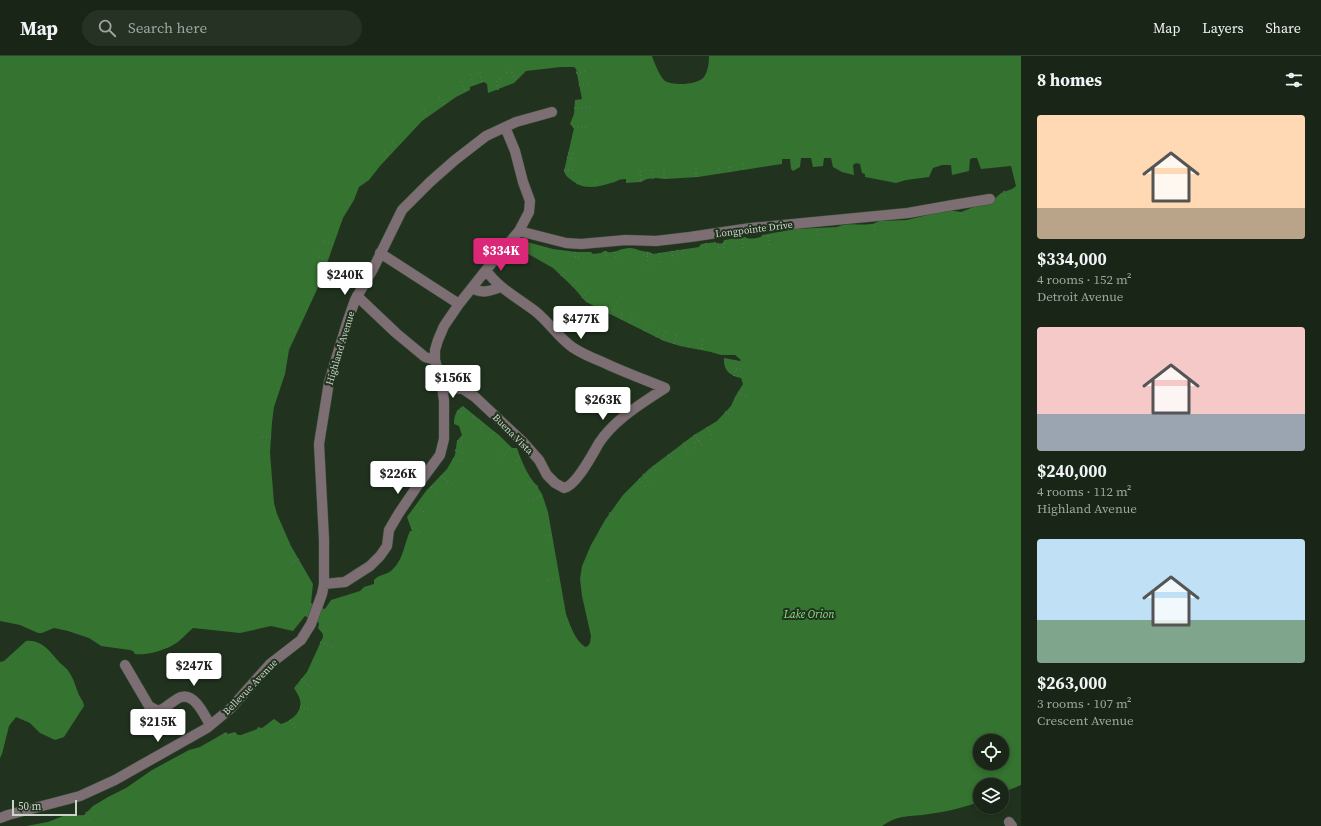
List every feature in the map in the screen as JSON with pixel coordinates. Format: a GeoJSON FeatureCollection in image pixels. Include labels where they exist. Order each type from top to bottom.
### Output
{"type":"FeatureCollection","features":[{"type":"Feature","properties":{"kind":"street","name":"Highland Avenue"},"geometry":{"type":"LineString","coordinates":[[323,589],[324,539],[318,444],[329,382],[346,323],[358,296],[402,210],[430,182],[486,136],[516,122],[552,112]]}},
{"type":"Feature","properties":{"kind":"street"},"geometry":{"type":"LineString","coordinates":[[323,589],[346,582],[370,566],[380,556],[387,546],[390,530],[399,513],[440,455],[444,439],[444,400],[434,350],[444,326],[459,304],[519,231],[529,212],[530,201],[523,182],[515,150],[505,127]]}},
{"type":"Feature","properties":{"kind":"street","name":"Longpointe Drive"},"geometry":{"type":"LineString","coordinates":[[519,231],[566,243],[581,244],[597,241],[656,240],[690,237],[751,228],[908,213],[953,204],[990,199]]}},
{"type":"Feature","properties":{"kind":"street"},"geometry":{"type":"LineString","coordinates":[[380,253],[459,304]]}},
{"type":"Feature","properties":{"kind":"street"},"geometry":{"type":"LineString","coordinates":[[472,288],[478,292],[483,292],[501,287],[486,270]]}},
{"type":"Feature","properties":{"kind":"street","name":"Buena Vista"},"geometry":{"type":"LineString","coordinates":[[442,387],[463,389],[475,397],[523,442],[539,460],[547,475],[555,483],[564,488],[569,487],[577,478],[604,436],[615,424],[665,388],[589,356],[572,347],[556,334],[539,314],[501,287]]}},
{"type":"Feature","properties":{"kind":"street"},"geometry":{"type":"LineString","coordinates":[[358,296],[396,333],[424,357],[435,360]]}},
{"type":"Feature","properties":{"kind":"street","name":"Bellevue Avenue"},"geometry":{"type":"LineString","coordinates":[[0,818],[80,796],[115,780],[210,725],[231,708],[270,664],[301,640],[311,624],[323,589]]}},
{"type":"Feature","properties":{"kind":"street"},"geometry":{"type":"LineString","coordinates":[[125,665],[149,706],[158,711],[162,710],[179,698],[185,696],[190,697],[196,703],[210,725]]}},
{"type":"Feature","properties":{"kind":"path"},"geometry":{"type":"LineString","coordinates":[[506,73],[511,70],[516,81]]}},
{"type":"Feature","properties":{"kind":"path"},"geometry":{"type":"LineString","coordinates":[[576,73],[588,71]]}},
{"type":"Feature","properties":{"kind":"path"},"geometry":{"type":"LineString","coordinates":[[476,74],[480,73],[482,82]]}},
{"type":"Feature","properties":{"kind":"path"},"geometry":{"type":"LineString","coordinates":[[470,75],[474,85]]}},
{"type":"Feature","properties":{"kind":"path"},"geometry":{"type":"LineString","coordinates":[[498,90],[497,80],[500,79]]}},
{"type":"Feature","properties":{"kind":"path"},"geometry":{"type":"LineString","coordinates":[[461,82],[466,92]]}},
{"type":"Feature","properties":{"kind":"path"},"geometry":{"type":"LineString","coordinates":[[579,85],[589,83]]}},
{"type":"Feature","properties":{"kind":"path"},"geometry":{"type":"LineString","coordinates":[[439,97],[445,105]]}},
{"type":"Feature","properties":{"kind":"path"},"geometry":{"type":"LineString","coordinates":[[422,107],[428,117]]}},
{"type":"Feature","properties":{"kind":"path"},"geometry":{"type":"LineString","coordinates":[[574,108],[592,107]]}},
{"type":"Feature","properties":{"kind":"path"},"geometry":{"type":"LineString","coordinates":[[573,127],[588,127]]}},
{"type":"Feature","properties":{"kind":"path"},"geometry":{"type":"LineString","coordinates":[[392,142],[397,147]]}},
{"type":"Feature","properties":{"kind":"path"},"geometry":{"type":"LineString","coordinates":[[384,151],[389,156]]}},
{"type":"Feature","properties":{"kind":"path"},"geometry":{"type":"LineString","coordinates":[[568,153],[575,154]]}},
{"type":"Feature","properties":{"kind":"path"},"geometry":{"type":"LineString","coordinates":[[567,157],[575,160]]}},
{"type":"Feature","properties":{"kind":"path"},"geometry":{"type":"LineString","coordinates":[[743,164],[744,170]]}},
{"type":"Feature","properties":{"kind":"path"},"geometry":{"type":"LineString","coordinates":[[730,172],[730,167],[734,166]]}},
{"type":"Feature","properties":{"kind":"path"},"geometry":{"type":"LineString","coordinates":[[696,168],[696,177]]}},
{"type":"Feature","properties":{"kind":"path"},"geometry":{"type":"LineString","coordinates":[[664,169],[664,179]]}},
{"type":"Feature","properties":{"kind":"path"},"geometry":{"type":"LineString","coordinates":[[719,169],[720,173]]}},
{"type":"Feature","properties":{"kind":"path"},"geometry":{"type":"LineString","coordinates":[[564,170],[573,170]]}},
{"type":"Feature","properties":{"kind":"path"},"geometry":{"type":"LineString","coordinates":[[652,170],[652,179]]}},
{"type":"Feature","properties":{"kind":"path"},"geometry":{"type":"LineString","coordinates":[[640,171],[641,182]]}},
{"type":"Feature","properties":{"kind":"path"},"geometry":{"type":"LineString","coordinates":[[577,184],[583,179]]}},
{"type":"Feature","properties":{"kind":"path"},"geometry":{"type":"LineString","coordinates":[[1004,191],[1006,199]]}},
{"type":"Feature","properties":{"kind":"path"},"geometry":{"type":"LineString","coordinates":[[962,212],[963,218]]}},
{"type":"Feature","properties":{"kind":"path"},"geometry":{"type":"LineString","coordinates":[[874,224],[875,231]]}},
{"type":"Feature","properties":{"kind":"path"},"geometry":{"type":"LineString","coordinates":[[768,234],[770,245]]}},
{"type":"Feature","properties":{"kind":"path"},"geometry":{"type":"LineString","coordinates":[[742,238],[743,248]]}},
{"type":"Feature","properties":{"kind":"path"},"geometry":{"type":"LineString","coordinates":[[324,241],[333,244]]}},
{"type":"Feature","properties":{"kind":"path"},"geometry":{"type":"LineString","coordinates":[[706,243],[707,248]]}},
{"type":"Feature","properties":{"kind":"path"},"geometry":{"type":"LineString","coordinates":[[724,243],[724,250]]}},
{"type":"Feature","properties":{"kind":"path"},"geometry":{"type":"LineString","coordinates":[[718,244],[719,251]]}},
{"type":"Feature","properties":{"kind":"path"},"geometry":{"type":"LineString","coordinates":[[677,250],[678,258]]}},
{"type":"Feature","properties":{"kind":"path"},"geometry":{"type":"LineString","coordinates":[[683,250],[684,257]]}},
{"type":"Feature","properties":{"kind":"path"},"geometry":{"type":"LineString","coordinates":[[606,251],[607,259]]}},
{"type":"Feature","properties":{"kind":"path"},"geometry":{"type":"LineString","coordinates":[[672,251],[672,259]]}},
{"type":"Feature","properties":{"kind":"path"},"geometry":{"type":"LineString","coordinates":[[575,257],[576,252]]}},
{"type":"Feature","properties":{"kind":"path"},"geometry":{"type":"LineString","coordinates":[[615,252],[616,258]]}},
{"type":"Feature","properties":{"kind":"path"},"geometry":{"type":"LineString","coordinates":[[647,253],[648,265]]}},
{"type":"Feature","properties":{"kind":"path"},"geometry":{"type":"LineString","coordinates":[[643,255],[647,253],[652,254]]}},
{"type":"Feature","properties":{"kind":"path"},"geometry":{"type":"LineString","coordinates":[[659,253],[660,264]]}},
{"type":"Feature","properties":{"kind":"path"},"geometry":{"type":"LineString","coordinates":[[319,256],[327,262]]}},
{"type":"Feature","properties":{"kind":"path"},"geometry":{"type":"LineString","coordinates":[[570,256],[580,257]]}},
{"type":"Feature","properties":{"kind":"path"},"geometry":{"type":"LineString","coordinates":[[561,276],[566,270]]}},
{"type":"Feature","properties":{"kind":"path"},"geometry":{"type":"LineString","coordinates":[[572,286],[579,280]]}},
{"type":"Feature","properties":{"kind":"path"},"geometry":{"type":"LineString","coordinates":[[582,298],[588,291]]}},
{"type":"Feature","properties":{"kind":"path"},"geometry":{"type":"LineString","coordinates":[[610,314],[617,302]]}},
{"type":"Feature","properties":{"kind":"path"},"geometry":{"type":"LineString","coordinates":[[621,320],[623,311]]}},
{"type":"Feature","properties":{"kind":"path"},"geometry":{"type":"LineString","coordinates":[[629,323],[633,312]]}},
{"type":"Feature","properties":{"kind":"path"},"geometry":{"type":"LineString","coordinates":[[644,331],[649,322]]}},
{"type":"Feature","properties":{"kind":"path"},"geometry":{"type":"LineString","coordinates":[[656,337],[661,326]]}},
{"type":"Feature","properties":{"kind":"path"},"geometry":{"type":"LineString","coordinates":[[290,329],[297,333]]}},
{"type":"Feature","properties":{"kind":"path"},"geometry":{"type":"LineString","coordinates":[[662,340],[667,329]]}},
{"type":"Feature","properties":{"kind":"path"},"geometry":{"type":"LineString","coordinates":[[674,344],[677,333],[681,334]]}},
{"type":"Feature","properties":{"kind":"path"},"geometry":{"type":"LineString","coordinates":[[702,339],[702,349]]}},
{"type":"Feature","properties":{"kind":"path"},"geometry":{"type":"LineString","coordinates":[[688,348],[689,343]]}},
{"type":"Feature","properties":{"kind":"path"},"geometry":{"type":"LineString","coordinates":[[734,376],[735,369],[743,370]]}},
{"type":"Feature","properties":{"kind":"path"},"geometry":{"type":"LineString","coordinates":[[738,392],[746,397]]}},
{"type":"Feature","properties":{"kind":"path"},"geometry":{"type":"LineString","coordinates":[[457,411],[463,416]]}},
{"type":"Feature","properties":{"kind":"path"},"geometry":{"type":"LineString","coordinates":[[725,412],[732,416]]}},
{"type":"Feature","properties":{"kind":"path"},"geometry":{"type":"LineString","coordinates":[[481,429],[484,423]]}},
{"type":"Feature","properties":{"kind":"path"},"geometry":{"type":"LineString","coordinates":[[707,427],[712,436]]}},
{"type":"Feature","properties":{"kind":"path"},"geometry":{"type":"LineString","coordinates":[[488,439],[495,432]]}},
{"type":"Feature","properties":{"kind":"path"},"geometry":{"type":"LineString","coordinates":[[694,435],[702,446]]}},
{"type":"Feature","properties":{"kind":"path"},"geometry":{"type":"LineString","coordinates":[[262,437],[272,437]]}},
{"type":"Feature","properties":{"kind":"path"},"geometry":{"type":"LineString","coordinates":[[695,443],[702,438]]}},
{"type":"Feature","properties":{"kind":"path"},"geometry":{"type":"LineString","coordinates":[[457,441],[465,442]]}},
{"type":"Feature","properties":{"kind":"path"},"geometry":{"type":"LineString","coordinates":[[683,443],[690,453]]}},
{"type":"Feature","properties":{"kind":"path"},"geometry":{"type":"LineString","coordinates":[[501,458],[511,447]]}},
{"type":"Feature","properties":{"kind":"path"},"geometry":{"type":"LineString","coordinates":[[455,450],[466,454]]}},
{"type":"Feature","properties":{"kind":"path"},"geometry":{"type":"LineString","coordinates":[[668,455],[672,459]]}},
{"type":"Feature","properties":{"kind":"path"},"geometry":{"type":"LineString","coordinates":[[516,462],[520,457]]}},
{"type":"Feature","properties":{"kind":"path"},"geometry":{"type":"LineString","coordinates":[[453,459],[463,462]]}},
{"type":"Feature","properties":{"kind":"path"},"geometry":{"type":"LineString","coordinates":[[653,466],[656,470]]}},
{"type":"Feature","properties":{"kind":"path"},"geometry":{"type":"LineString","coordinates":[[643,474],[650,482]]}},
{"type":"Feature","properties":{"kind":"path"},"geometry":{"type":"LineString","coordinates":[[441,476],[452,484]]}},
{"type":"Feature","properties":{"kind":"path"},"geometry":{"type":"LineString","coordinates":[[639,479],[645,486]]}},
{"type":"Feature","properties":{"kind":"path"},"geometry":{"type":"LineString","coordinates":[[528,483],[532,480]]}},
{"type":"Feature","properties":{"kind":"path"},"geometry":{"type":"LineString","coordinates":[[430,487],[438,494]]}},
{"type":"Feature","properties":{"kind":"path"},"geometry":{"type":"LineString","coordinates":[[533,500],[542,495]]}},
{"type":"Feature","properties":{"kind":"path"},"geometry":{"type":"LineString","coordinates":[[417,506],[424,512]]}},
{"type":"Feature","properties":{"kind":"path"},"geometry":{"type":"LineString","coordinates":[[609,512],[613,515]]}},
{"type":"Feature","properties":{"kind":"path"},"geometry":{"type":"LineString","coordinates":[[412,528],[421,532]]}},
{"type":"Feature","properties":{"kind":"path"},"geometry":{"type":"LineString","coordinates":[[545,536],[552,535]]}},
{"type":"Feature","properties":{"kind":"path"},"geometry":{"type":"LineString","coordinates":[[291,564],[299,559]]}},
{"type":"Feature","properties":{"kind":"path"},"geometry":{"type":"LineString","coordinates":[[548,580],[559,578]]}},
{"type":"Feature","properties":{"kind":"path"},"geometry":{"type":"LineString","coordinates":[[320,642],[333,647]]}},
{"type":"Feature","properties":{"kind":"path"},"geometry":{"type":"LineString","coordinates":[[301,679],[314,690]]}},
{"type":"Feature","properties":{"kind":"path"},"geometry":{"type":"LineString","coordinates":[[300,707],[312,710]]}},
{"type":"Feature","properties":{"kind":"path"},"geometry":{"type":"LineString","coordinates":[[290,720],[296,729]]}},
{"type":"Feature","properties":{"kind":"path"},"geometry":{"type":"LineString","coordinates":[[86,812],[90,821]]}},
{"type":"Feature","properties":{"kind":"water","name":"Lake Orion"},"geometry":{"type":"Polygon","coordinates":[[[0,56],[652,56],[659,73],[665,81],[674,84],[685,84],[696,82],[704,77],[708,67],[709,56],[1021,56],[1021,785],[1009,790],[1009,778],[973,778],[973,804],[942,812],[894,819],[882,826],[26,826],[48,822],[63,816],[84,815],[93,806],[126,788],[152,770],[189,750],[200,747],[226,732],[228,734],[235,732],[238,735],[241,735],[257,729],[258,727],[262,728],[274,719],[281,724],[289,721],[300,708],[300,700],[294,688],[307,672],[323,634],[318,628],[318,622],[305,616],[293,631],[271,626],[240,633],[193,628],[170,647],[152,653],[135,654],[130,650],[101,646],[89,638],[68,631],[54,628],[38,633],[20,625],[0,621],[0,56]],[[574,67],[526,71],[514,83],[488,93],[487,84],[484,82],[470,87],[470,90],[456,97],[422,121],[369,180],[359,187],[354,200],[343,218],[320,283],[289,350],[285,374],[274,407],[272,422],[270,453],[274,503],[277,514],[291,546],[313,584],[311,603],[314,605],[325,609],[331,600],[360,591],[364,587],[374,584],[374,580],[376,578],[391,571],[397,565],[402,556],[410,531],[412,531],[407,517],[426,491],[447,469],[455,455],[457,441],[462,435],[459,426],[454,424],[454,418],[457,411],[463,406],[500,436],[512,448],[517,448],[529,474],[538,486],[548,512],[566,614],[578,640],[585,647],[588,646],[591,636],[582,596],[580,579],[582,566],[591,545],[605,520],[623,495],[649,469],[694,435],[717,421],[731,406],[743,384],[741,378],[728,372],[725,366],[724,358],[741,360],[735,355],[721,355],[664,341],[586,302],[553,268],[516,247],[519,242],[523,241],[553,249],[591,252],[593,254],[604,251],[614,252],[631,248],[650,252],[652,254],[699,247],[701,244],[716,242],[717,244],[723,243],[724,240],[745,237],[761,237],[762,235],[795,229],[837,227],[846,225],[872,224],[879,221],[907,220],[947,210],[961,212],[971,208],[974,205],[991,202],[1001,193],[1016,186],[1011,166],[981,169],[977,158],[970,159],[969,171],[952,175],[951,165],[942,165],[933,168],[929,177],[896,183],[865,177],[865,174],[862,173],[860,164],[856,163],[853,165],[854,175],[842,172],[833,167],[831,158],[824,158],[823,166],[813,167],[811,158],[801,158],[800,167],[793,171],[791,169],[790,159],[782,159],[782,164],[698,177],[665,179],[656,178],[647,179],[641,182],[626,183],[626,179],[623,179],[597,187],[578,185],[569,179],[564,171],[574,128],[570,124],[574,114],[575,100],[582,99],[576,69],[574,67]]]}},
{"type":"Feature","properties":{"kind":"water"},"geometry":{"type":"Polygon","coordinates":[[[26,641],[41,644],[67,669],[84,703],[84,706],[64,737],[55,740],[40,733],[30,723],[16,717],[9,726],[0,758],[0,662],[4,661],[26,641]]]}}]}
